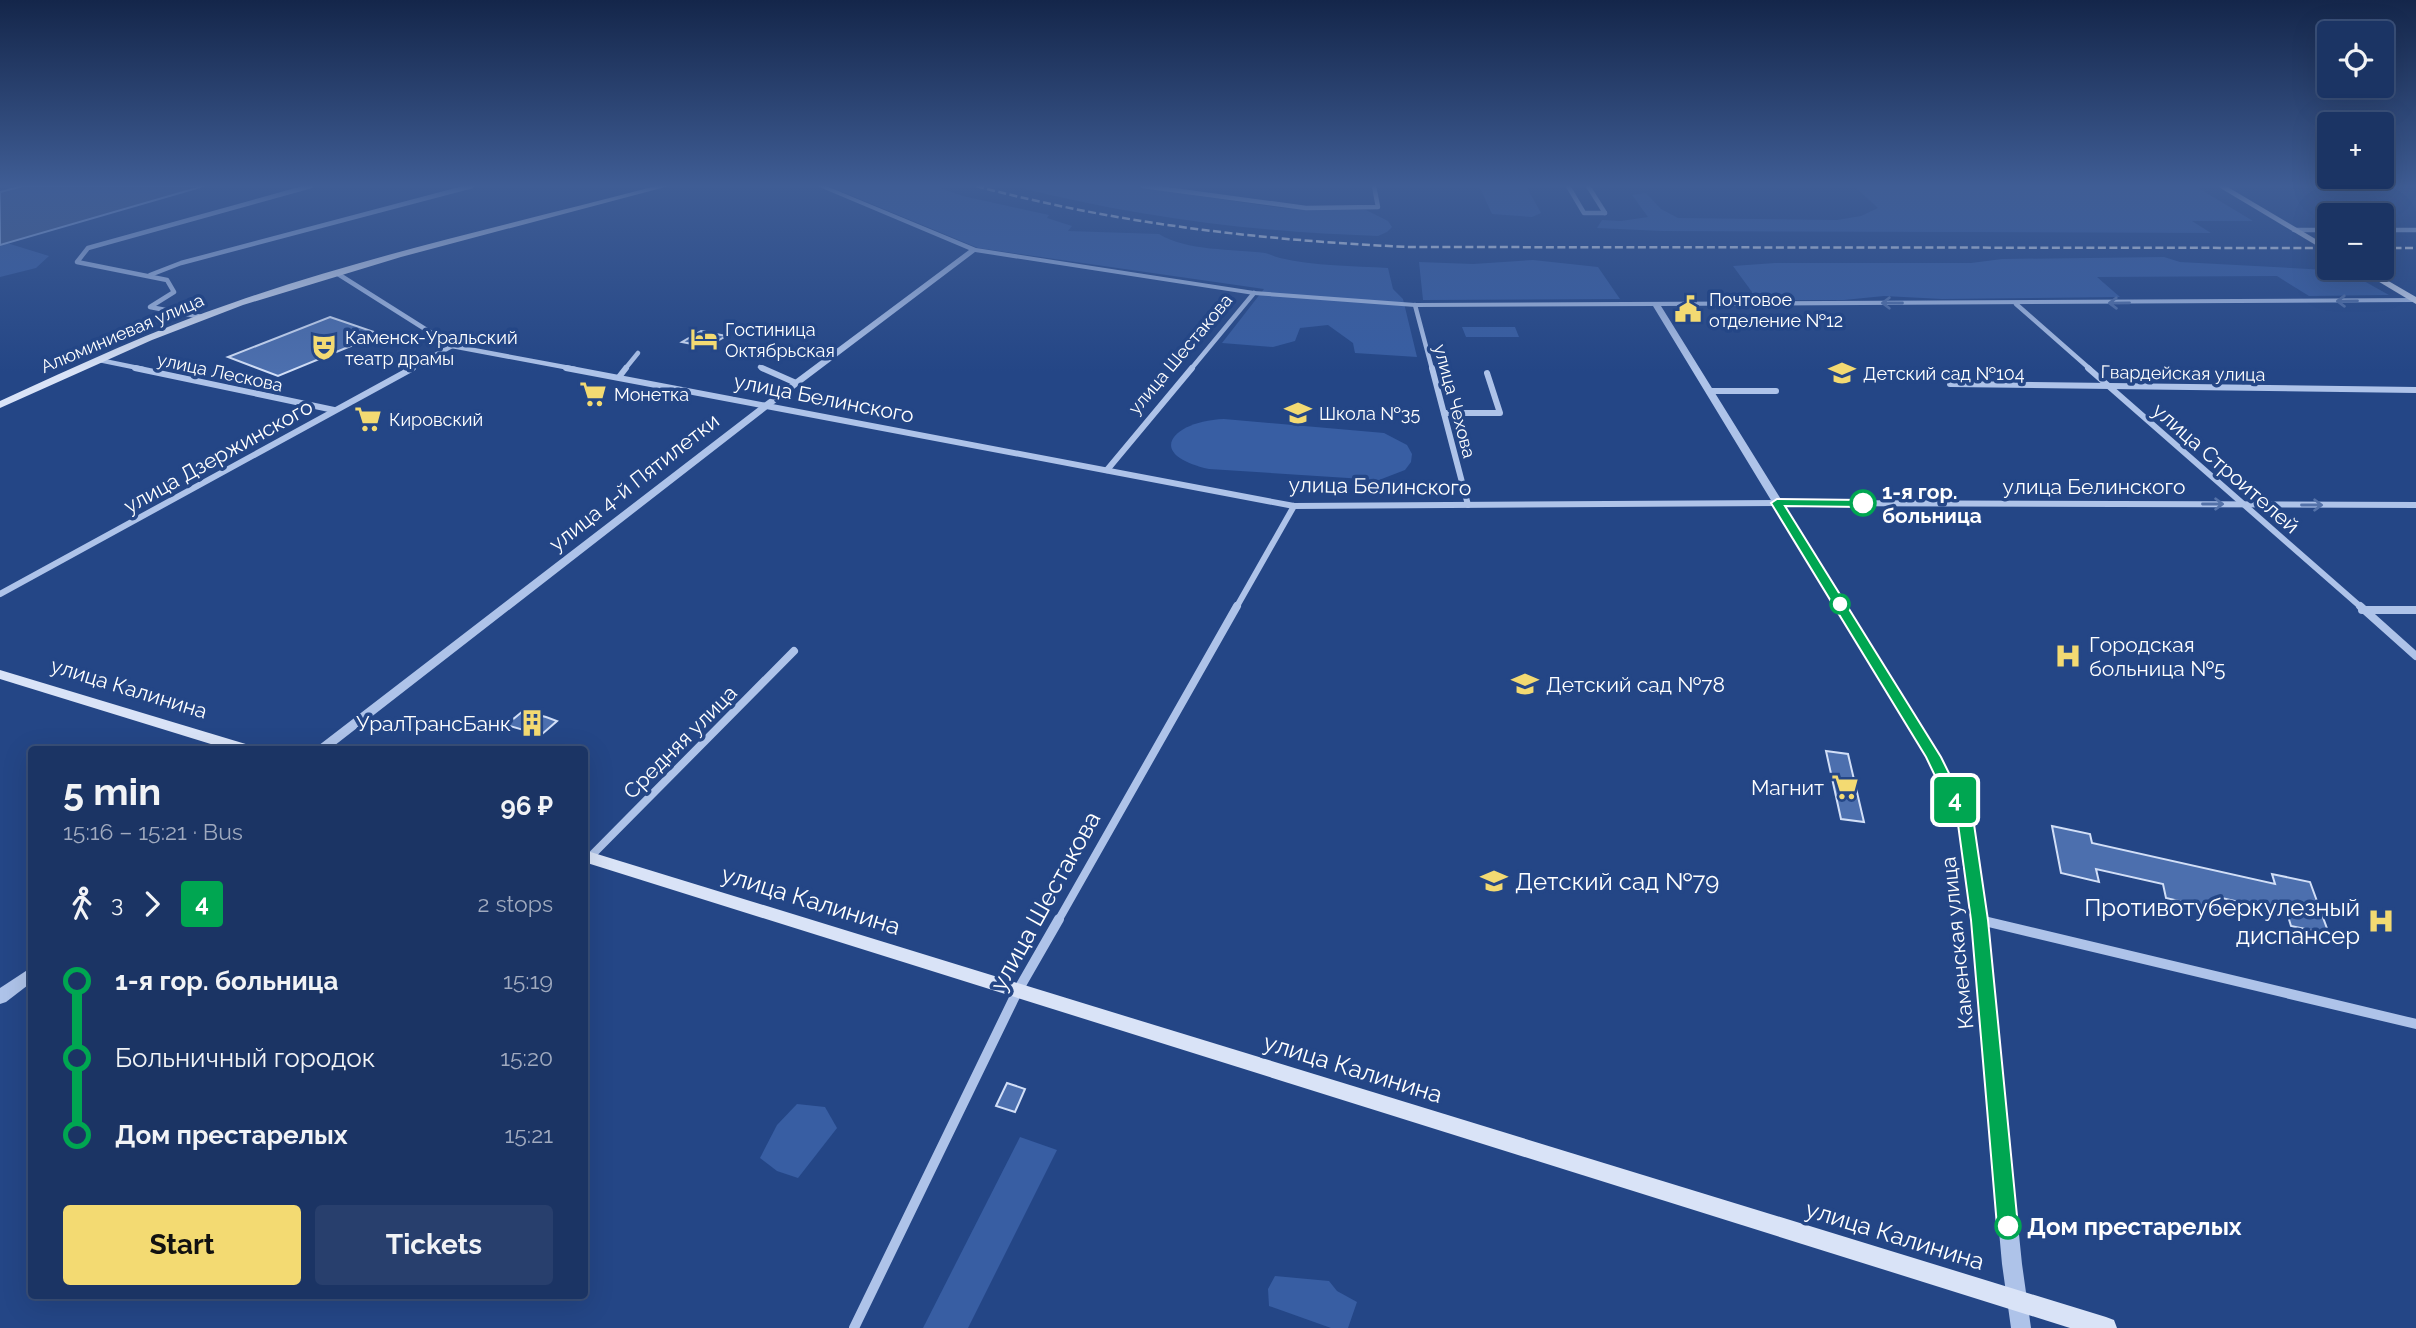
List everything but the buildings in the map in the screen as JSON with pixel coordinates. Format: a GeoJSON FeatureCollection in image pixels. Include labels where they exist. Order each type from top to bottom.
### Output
{"type":"FeatureCollection","features":[{"type":"Feature","properties":{"kind":"main road","name":"Алюминиевая улица"},"geometry":{"type":"LineString","coordinates":[[0,405],[202,317],[338,274],[435,248]]}},
{"type":"Feature","properties":{"kind":"main road"},"geometry":{"type":"LineString","coordinates":[[2380,280],[2416,301]]}},
{"type":"Feature","properties":{"kind":"main road","name":"улица Калинина"},"geometry":{"type":"LineString","coordinates":[[0,674],[234,746]]}},
{"type":"Feature","properties":{"kind":"main road","name":"улица Калинина"},"geometry":{"type":"LineString","coordinates":[[588,857],[2106,1328]]}},
{"type":"Feature","properties":{"kind":"street"},"geometry":{"type":"LineString","coordinates":[[88,248],[77,262],[167,280],[174,292],[150,307],[202,317]]}},
{"type":"Feature","properties":{"kind":"street"},"geometry":{"type":"LineString","coordinates":[[149,275],[181,263],[238,248]]}},
{"type":"Feature","properties":{"kind":"street"},"geometry":{"type":"LineString","coordinates":[[969,248],[1254,293],[1415,304],[2416,301]]}},
{"type":"Feature","properties":{"kind":"street","name":"улица 4-й Пятилетки"},"geometry":{"type":"LineString","coordinates":[[325,746],[767,405],[974,250]]}},
{"type":"Feature","properties":{"kind":"street","name":"улица Белинского"},"geometry":{"type":"LineString","coordinates":[[338,274],[452,346],[1294,506],[1777,503],[2416,505]]}},
{"type":"Feature","properties":{"kind":"street","name":"улица Шестакова"},"geometry":{"type":"LineString","coordinates":[[1107,470],[1254,293]]}},
{"type":"Feature","properties":{"kind":"street","name":"Каменская улица"},"geometry":{"type":"LineString","coordinates":[[1655,303],[1934,757],[1966,824],[1979,920],[2012,1265],[2021,1328]]}},
{"type":"Feature","properties":{"kind":"street","name":"улица Чехова"},"geometry":{"type":"LineString","coordinates":[[1415,304],[1468,505]]}},
{"type":"Feature","properties":{"kind":"street","name":"улица Строителей"},"geometry":{"type":"LineString","coordinates":[[2016,304],[2416,656]]}},
{"type":"Feature","properties":{"kind":"street","name":"улица Дзержинского"},"geometry":{"type":"LineString","coordinates":[[0,594],[452,346]]}},
{"type":"Feature","properties":{"kind":"street"},"geometry":{"type":"LineString","coordinates":[[619,377],[638,353]]}},
{"type":"Feature","properties":{"kind":"street","name":"улица Лескова"},"geometry":{"type":"LineString","coordinates":[[99,360],[335,410]]}},
{"type":"Feature","properties":{"kind":"street"},"geometry":{"type":"LineString","coordinates":[[760,367],[796,383]]}},
{"type":"Feature","properties":{"kind":"street"},"geometry":{"type":"LineString","coordinates":[[1444,413],[1500,413],[1488,373]]}},
{"type":"Feature","properties":{"kind":"street","name":"Гвардейская улица"},"geometry":{"type":"LineString","coordinates":[[1950,384],[2416,390]]}},
{"type":"Feature","properties":{"kind":"street"},"geometry":{"type":"LineString","coordinates":[[1709,391],[1776,391]]}},
{"type":"Feature","properties":{"kind":"street","name":"улица Шестакова"},"geometry":{"type":"LineString","coordinates":[[855,1328],[1017,992],[1294,506]]}},
{"type":"Feature","properties":{"kind":"street"},"geometry":{"type":"LineString","coordinates":[[2362,610],[2416,610]]}},
{"type":"Feature","properties":{"kind":"street","name":"Средняя улица"},"geometry":{"type":"LineString","coordinates":[[588,856],[794,651]]}},
{"type":"Feature","properties":{"kind":"street"},"geometry":{"type":"LineString","coordinates":[[1979,920],[2416,1024]]}},
{"type":"Feature","properties":{"kind":"street"},"geometry":{"type":"LineString","coordinates":[[0,997],[28,975]]}},
{"type":"Feature","properties":{"kind":"shaded area"},"geometry":{"type":"Polygon","coordinates":[[[0,248],[23,248],[49,256],[36,268],[0,277],[0,248]]]}},
{"type":"Feature","properties":{"kind":"shaded area"},"geometry":{"type":"Polygon","coordinates":[[[978,248],[1210,248],[1265,253],[1307,263],[1388,268],[1393,289],[1403,299],[1417,357],[1355,353],[1353,343],[1328,325],[1300,328],[1295,341],[1273,347],[1222,343],[1264,289],[978,248]]]}},
{"type":"Feature","properties":{"kind":"shaded area"},"geometry":{"type":"Polygon","coordinates":[[[2164,257],[2180,262],[2317,269],[2317,280],[2362,280],[2389,295],[2309,296],[2277,276],[2097,277],[2120,297],[1942,299],[1884,296],[1844,300],[1748,300],[1752,292],[1733,266],[1775,263],[1971,263],[2002,259],[2164,257]]]}},
{"type":"Feature","properties":{"kind":"shaded area"},"geometry":{"type":"Polygon","coordinates":[[[1533,260],[1598,267],[1620,299],[1423,300],[1419,262],[1473,264],[1533,260]]]}},
{"type":"Feature","properties":{"kind":"shaded area"},"geometry":{"type":"Polygon","coordinates":[[[1462,327],[1515,327],[1519,337],[1466,337],[1462,327]]]}},
{"type":"Feature","properties":{"kind":"shaded area"},"geometry":{"type":"Polygon","coordinates":[[[1224,419],[1384,433],[1407,445],[1412,454],[1411,462],[1405,470],[1379,480],[1209,469],[1189,463],[1176,455],[1171,447],[1179,432],[1206,421],[1224,419]]]}},
{"type":"Feature","properties":{"kind":"shaded area"},"geometry":{"type":"Polygon","coordinates":[[[797,1104],[825,1107],[837,1128],[798,1178],[777,1171],[760,1158],[777,1125],[797,1104]]]}},
{"type":"Feature","properties":{"kind":"shaded area"},"geometry":{"type":"Polygon","coordinates":[[[1020,1137],[1057,1150],[968,1328],[923,1328],[1020,1137]]]}},
{"type":"Feature","properties":{"kind":"shaded area"},"geometry":{"type":"Polygon","coordinates":[[[1275,1276],[1329,1281],[1337,1291],[1357,1302],[1348,1328],[1331,1328],[1269,1306],[1268,1289],[1275,1276]]]}},
{"type":"Feature","properties":{"kind":"railway"},"geometry":{"type":"LineString","coordinates":[[2304,248],[2317,248]]}},
{"type":"Feature","properties":{"kind":"railway"},"geometry":{"type":"LineString","coordinates":[[2394,248],[2416,248]]}},
{"type":"Feature","properties":{"kind":"bus line","name":"4"},"geometry":{"type":"LineString","coordinates":[[1863,503],[1777,503],[1934,757],[1966,824],[1979,920],[2008,1226]]}},
{"type":"Feature","properties":{"kind":"place","name":"Почтовое отделение №12"},"geometry":{"type":"Point","coordinates":[1688,309]}},
{"type":"Feature","properties":{"kind":"place","name":"Гостиница Октябрьская"},"geometry":{"type":"Point","coordinates":[704,339]}},
{"type":"Feature","properties":{"kind":"place","name":"Каменск-Уральский театр драмы"},"geometry":{"type":"Point","coordinates":[324,347]}},
{"type":"Feature","properties":{"kind":"place","name":"Детский сад №104"},"geometry":{"type":"Point","coordinates":[1842,373]}},
{"type":"Feature","properties":{"kind":"place","name":"Монетка"},"geometry":{"type":"Point","coordinates":[593,394]}},
{"type":"Feature","properties":{"kind":"place","name":"Школа №35"},"geometry":{"type":"Point","coordinates":[1298,413]}},
{"type":"Feature","properties":{"kind":"place","name":"Кировский"},"geometry":{"type":"Point","coordinates":[368,419]}},
{"type":"Feature","properties":{"kind":"place","name":"1-я гор. больница"},"geometry":{"type":"Point","coordinates":[1863,503]}},
{"type":"Feature","properties":{"kind":"place","name":"Городская больница №5"},"geometry":{"type":"Point","coordinates":[2068,656]}},
{"type":"Feature","properties":{"kind":"place","name":"Детский сад №78"},"geometry":{"type":"Point","coordinates":[1525,684]}},
{"type":"Feature","properties":{"kind":"place","name":"УралТрансБанк"},"geometry":{"type":"Point","coordinates":[532,723]}},
{"type":"Feature","properties":{"kind":"place","name":"Магнит"},"geometry":{"type":"Point","coordinates":[1845,787]}},
{"type":"Feature","properties":{"kind":"place","name":"Детский сад №79"},"geometry":{"type":"Point","coordinates":[1494,881]}},
{"type":"Feature","properties":{"kind":"place","name":"Противотуберкулезный диспансер"},"geometry":{"type":"Point","coordinates":[2381,921]}},
{"type":"Feature","properties":{"kind":"place","name":"Дом престарелых"},"geometry":{"type":"Point","coordinates":[2008,1226]}}]}
